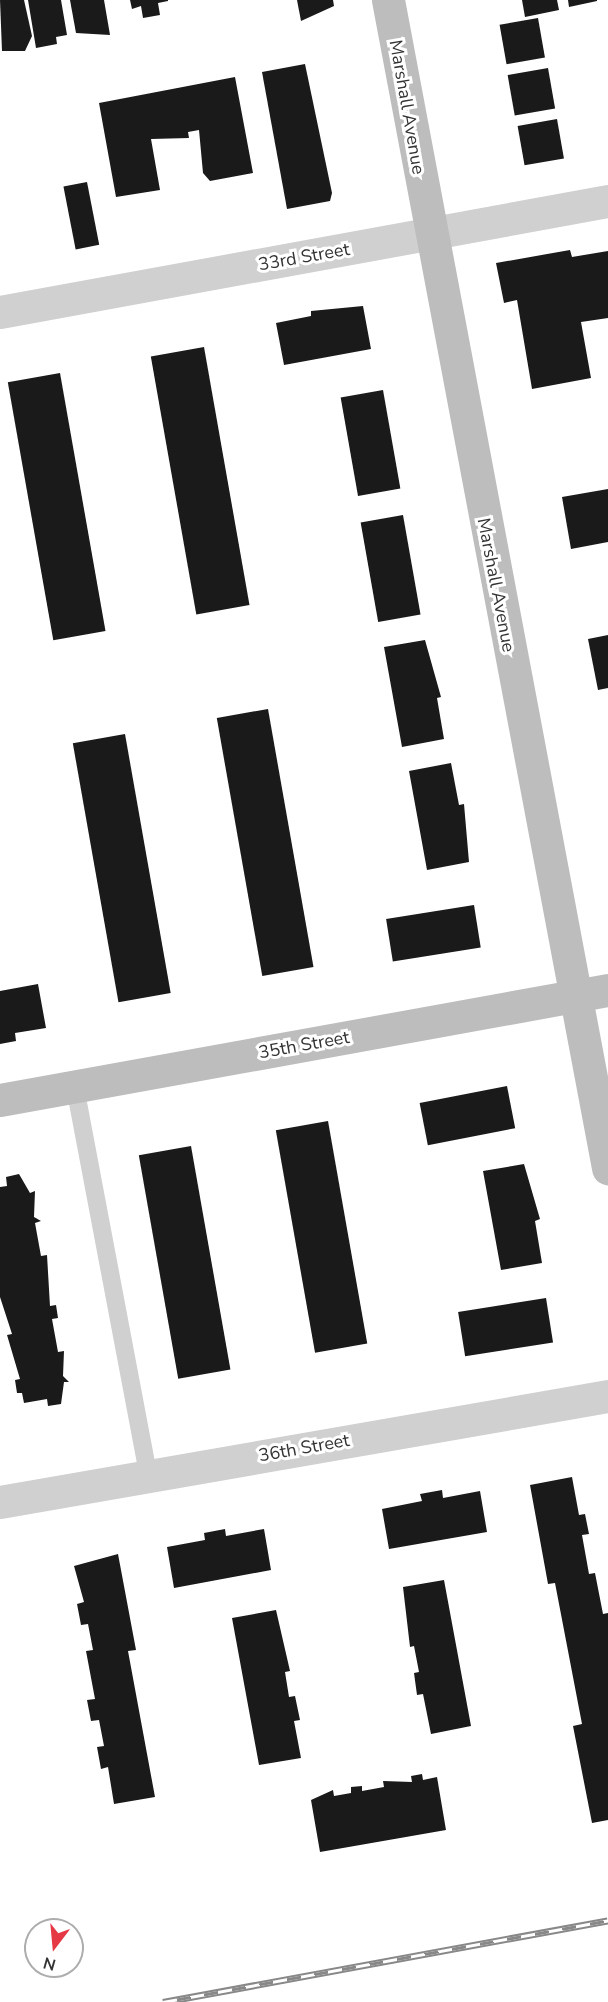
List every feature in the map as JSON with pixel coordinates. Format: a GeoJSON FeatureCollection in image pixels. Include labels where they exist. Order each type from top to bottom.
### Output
{"type":"FeatureCollection","features":[{"type":"Feature","properties":{"kind":"street","name":"Marshall Avenue"},"geometry":{"type":"LineString","coordinates":[[388,0],[429,233],[608,1168]]}},
{"type":"Feature","properties":{"kind":"street","name":"33rd Street"},"geometry":{"type":"LineString","coordinates":[[0,312],[608,201]]}},
{"type":"Feature","properties":{"kind":"street","name":"35th Street"},"geometry":{"type":"LineString","coordinates":[[0,1100],[608,990]]}},
{"type":"Feature","properties":{"kind":"street","name":"36th Street"},"geometry":{"type":"LineString","coordinates":[[0,1502],[608,1396]]}},
{"type":"Feature","properties":{"kind":"lane"},"geometry":{"type":"LineString","coordinates":[[75,1086],[148,1475]]}},
{"type":"Feature","properties":{"kind":"building"},"geometry":{"type":"Polygon","coordinates":[[[0,0],[24,0],[32,36],[25,51],[2,51],[0,0]]]}},
{"type":"Feature","properties":{"kind":"building"},"geometry":{"type":"Polygon","coordinates":[[[28,0],[61,0],[67,35],[56,37],[57,44],[36,48],[28,0]]]}},
{"type":"Feature","properties":{"kind":"building"},"geometry":{"type":"Polygon","coordinates":[[[70,0],[104,0],[110,35],[76,33],[70,0]]]}},
{"type":"Feature","properties":{"kind":"building"},"geometry":{"type":"Polygon","coordinates":[[[130,0],[168,1],[158,3],[160,15],[143,18],[141,6],[132,9],[130,0]]]}},
{"type":"Feature","properties":{"kind":"building"},"geometry":{"type":"Polygon","coordinates":[[[297,0],[333,0],[334,6],[301,21],[297,0]]]}},
{"type":"Feature","properties":{"kind":"building"},"geometry":{"type":"Polygon","coordinates":[[[522,0],[557,0],[559,10],[525,17],[522,0]]]}},
{"type":"Feature","properties":{"kind":"building"},"geometry":{"type":"Polygon","coordinates":[[[568,0],[597,0],[597,1],[569,7],[568,0]]]}},
{"type":"Feature","properties":{"kind":"building"},"geometry":{"type":"Polygon","coordinates":[[[538,18],[545,57],[507,64],[500,25],[538,18]]]}},
{"type":"Feature","properties":{"kind":"building"},"geometry":{"type":"Polygon","coordinates":[[[305,64],[332,193],[330,201],[287,209],[262,72],[305,64]]]}},
{"type":"Feature","properties":{"kind":"building"},"geometry":{"type":"Polygon","coordinates":[[[548,68],[555,108],[515,115],[508,75],[548,68]]]}},
{"type":"Feature","properties":{"kind":"building"},"geometry":{"type":"Polygon","coordinates":[[[235,77],[253,173],[210,181],[203,173],[199,130],[188,132],[189,138],[151,139],[160,190],[116,197],[99,103],[235,77]]]}},
{"type":"Feature","properties":{"kind":"building"},"geometry":{"type":"Polygon","coordinates":[[[557,119],[564,158],[525,165],[518,126],[557,119]]]}},
{"type":"Feature","properties":{"kind":"building"},"geometry":{"type":"Polygon","coordinates":[[[87,182],[99,245],[76,249],[63,187],[87,182]]]}},
{"type":"Feature","properties":{"kind":"building"},"geometry":{"type":"Polygon","coordinates":[[[570,250],[572,257],[608,251],[608,318],[581,322],[591,378],[532,389],[517,300],[504,303],[496,263],[570,250]]]}},
{"type":"Feature","properties":{"kind":"building"},"geometry":{"type":"Polygon","coordinates":[[[363,306],[371,349],[284,365],[276,323],[311,316],[311,311],[363,306]]]}},
{"type":"Feature","properties":{"kind":"building"},"geometry":{"type":"Polygon","coordinates":[[[204,347],[249,605],[196,614],[151,356],[204,347]]]}},
{"type":"Feature","properties":{"kind":"building"},"geometry":{"type":"Polygon","coordinates":[[[60,373],[105,631],[53,640],[8,382],[60,373]]]}},
{"type":"Feature","properties":{"kind":"building"},"geometry":{"type":"Polygon","coordinates":[[[383,390],[400,488],[358,496],[341,397],[383,390]]]}},
{"type":"Feature","properties":{"kind":"building"},"geometry":{"type":"Polygon","coordinates":[[[608,489],[608,542],[571,549],[562,497],[608,489]]]}},
{"type":"Feature","properties":{"kind":"building"},"geometry":{"type":"Polygon","coordinates":[[[403,515],[421,614],[378,622],[361,522],[403,515]]]}},
{"type":"Feature","properties":{"kind":"building"},"geometry":{"type":"Polygon","coordinates":[[[608,635],[608,688],[598,690],[588,639],[608,635]]]}},
{"type":"Feature","properties":{"kind":"building"},"geometry":{"type":"Polygon","coordinates":[[[425,640],[441,697],[437,698],[444,739],[402,747],[384,647],[425,640]]]}},
{"type":"Feature","properties":{"kind":"building"},"geometry":{"type":"Polygon","coordinates":[[[268,709],[313,967],[262,976],[217,718],[268,709]]]}},
{"type":"Feature","properties":{"kind":"building"},"geometry":{"type":"Polygon","coordinates":[[[125,734],[171,993],[118,1002],[73,743],[125,734]]]}},
{"type":"Feature","properties":{"kind":"building"},"geometry":{"type":"Polygon","coordinates":[[[451,763],[459,805],[464,804],[469,862],[427,870],[409,771],[451,763]]]}},
{"type":"Feature","properties":{"kind":"building"},"geometry":{"type":"Polygon","coordinates":[[[474,905],[481,947],[393,961],[386,919],[474,905]]]}},
{"type":"Feature","properties":{"kind":"building"},"geometry":{"type":"Polygon","coordinates":[[[38,984],[46,1028],[15,1033],[16,1041],[0,1044],[0,991],[38,984]]]}},
{"type":"Feature","properties":{"kind":"building"},"geometry":{"type":"Polygon","coordinates":[[[507,1086],[515,1128],[428,1145],[420,1103],[507,1086]]]}},
{"type":"Feature","properties":{"kind":"building"},"geometry":{"type":"Polygon","coordinates":[[[328,1121],[367,1344],[315,1353],[276,1130],[328,1121]]]}},
{"type":"Feature","properties":{"kind":"building"},"geometry":{"type":"Polygon","coordinates":[[[191,1146],[230,1370],[178,1379],[139,1155],[191,1146]]]}},
{"type":"Feature","properties":{"kind":"building"},"geometry":{"type":"Polygon","coordinates":[[[524,1164],[540,1219],[535,1221],[542,1263],[501,1270],[483,1171],[524,1164]]]}},
{"type":"Feature","properties":{"kind":"building"},"geometry":{"type":"Polygon","coordinates":[[[19,1174],[30,1193],[35,1191],[34,1217],[41,1221],[35,1223],[41,1256],[47,1255],[50,1306],[56,1305],[58,1318],[52,1319],[58,1352],[64,1351],[63,1376],[69,1382],[64,1382],[61,1404],[48,1406],[47,1399],[24,1403],[22,1393],[17,1393],[15,1380],[20,1379],[7,1335],[12,1334],[0,1297],[0,1187],[7,1186],[6,1177],[19,1174]]]}},
{"type":"Feature","properties":{"kind":"building"},"geometry":{"type":"Polygon","coordinates":[[[546,1298],[553,1342],[465,1356],[458,1312],[546,1298]]]}},
{"type":"Feature","properties":{"kind":"building"},"geometry":{"type":"Polygon","coordinates":[[[572,1477],[579,1515],[585,1514],[589,1534],[582,1535],[589,1574],[595,1573],[603,1614],[608,1613],[608,1820],[592,1823],[573,1726],[582,1724],[555,1583],[548,1584],[530,1485],[572,1477]]]}},
{"type":"Feature","properties":{"kind":"building"},"geometry":{"type":"Polygon","coordinates":[[[442,1490],[443,1498],[480,1491],[487,1532],[389,1549],[382,1509],[422,1501],[420,1494],[442,1490]]]}},
{"type":"Feature","properties":{"kind":"building"},"geometry":{"type":"Polygon","coordinates":[[[225,1529],[226,1536],[264,1529],[271,1570],[174,1588],[167,1547],[205,1540],[204,1533],[225,1529]]]}},
{"type":"Feature","properties":{"kind":"building"},"geometry":{"type":"Polygon","coordinates":[[[118,1554],[136,1650],[128,1651],[155,1797],[114,1804],[108,1767],[101,1769],[97,1747],[104,1746],[99,1720],[91,1721],[87,1700],[95,1699],[86,1651],[93,1650],[88,1624],[81,1625],[77,1604],[84,1602],[74,1566],[118,1554]]]}},
{"type":"Feature","properties":{"kind":"building"},"geometry":{"type":"Polygon","coordinates":[[[444,1580],[471,1726],[431,1734],[423,1694],[417,1695],[414,1673],[419,1672],[414,1646],[410,1647],[403,1587],[444,1580]]]}},
{"type":"Feature","properties":{"kind":"building"},"geometry":{"type":"Polygon","coordinates":[[[276,1610],[290,1671],[285,1672],[289,1697],[295,1696],[300,1720],[294,1721],[301,1758],[259,1765],[232,1618],[276,1610]]]}},
{"type":"Feature","properties":{"kind":"building"},"geometry":{"type":"Polygon","coordinates":[[[422,1774],[423,1780],[437,1777],[446,1830],[320,1852],[311,1800],[333,1790],[334,1796],[351,1793],[351,1787],[362,1786],[362,1791],[384,1787],[383,1781],[412,1782],[411,1776],[422,1774]]]}},
{"type":"Feature","properties":{"kind":"railway"},"geometry":{"type":"LineString","coordinates":[[163,2002],[608,1920]]}}]}
